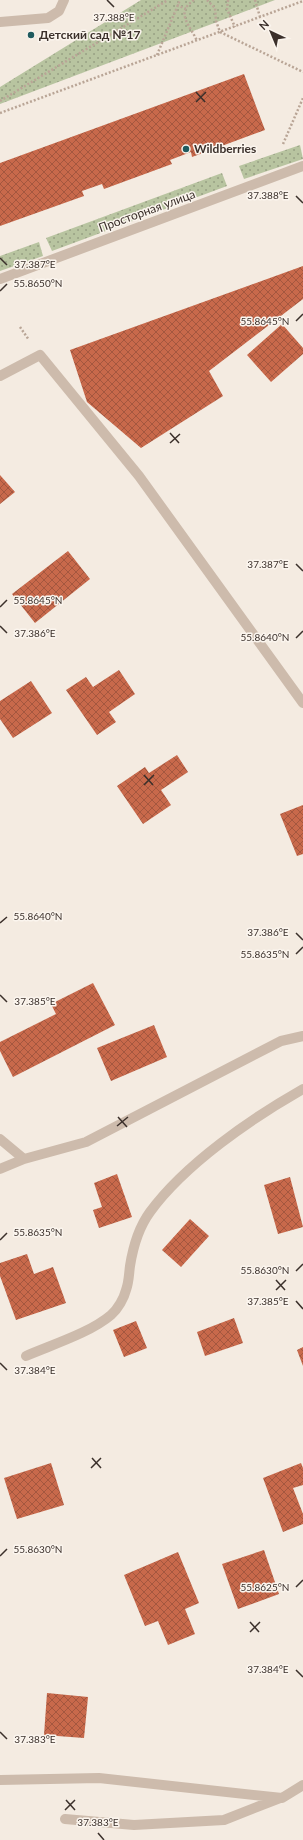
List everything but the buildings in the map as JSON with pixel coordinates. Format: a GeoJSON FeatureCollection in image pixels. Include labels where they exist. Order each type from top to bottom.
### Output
{"type":"FeatureCollection","features":[{"type":"Feature","properties":{"kind":"street"},"geometry":{"type":"LineString","coordinates":[[0,22],[48,18],[59,11],[64,0]]}},
{"type":"Feature","properties":{"kind":"street","name":"Просторная улица"},"geometry":{"type":"LineString","coordinates":[[0,279],[303,166]]}},
{"type":"Feature","properties":{"kind":"street"},"geometry":{"type":"LineString","coordinates":[[0,376],[40,355],[139,476],[303,703]]}},
{"type":"Feature","properties":{"kind":"street"},"geometry":{"type":"LineString","coordinates":[[0,1169],[24,1159],[86,1142],[281,1041],[303,1036]]}},
{"type":"Feature","properties":{"kind":"street"},"geometry":{"type":"LineString","coordinates":[[26,1356],[92,1327],[111,1315],[119,1305],[126,1290],[135,1241],[149,1213],[174,1182],[220,1144],[271,1107],[303,1089]]}},
{"type":"Feature","properties":{"kind":"street"},"geometry":{"type":"LineString","coordinates":[[0,1139],[24,1159]]}},
{"type":"Feature","properties":{"kind":"street"},"geometry":{"type":"LineString","coordinates":[[0,1780],[99,1778],[282,1798]]}},
{"type":"Feature","properties":{"kind":"street"},"geometry":{"type":"LineString","coordinates":[[65,1819],[134,1826],[224,1820],[282,1798],[303,1785]]}},
{"type":"Feature","properties":{"kind":"path"},"geometry":{"type":"LineString","coordinates":[[0,101],[168,0]]}},
{"type":"Feature","properties":{"kind":"path"},"geometry":{"type":"LineString","coordinates":[[156,55],[180,0]]}},
{"type":"Feature","properties":{"kind":"path"},"geometry":{"type":"LineString","coordinates":[[194,0],[188,4],[184,18],[187,25],[192,29],[197,40]]}},
{"type":"Feature","properties":{"kind":"path"},"geometry":{"type":"LineString","coordinates":[[207,0],[215,8],[216,21],[220,32],[303,72]]}},
{"type":"Feature","properties":{"kind":"path"},"geometry":{"type":"LineString","coordinates":[[228,0],[227,10],[235,26]]}},
{"type":"Feature","properties":{"kind":"path"},"geometry":{"type":"LineString","coordinates":[[255,0],[260,17]]}},
{"type":"Feature","properties":{"kind":"path"},"geometry":{"type":"LineString","coordinates":[[0,113],[303,1]]}},
{"type":"Feature","properties":{"kind":"path"},"geometry":{"type":"LineString","coordinates":[[177,5],[186,9]]}},
{"type":"Feature","properties":{"kind":"path"},"geometry":{"type":"LineString","coordinates":[[283,144],[303,98]]}},
{"type":"Feature","properties":{"kind":"green space"},"geometry":{"type":"Polygon","coordinates":[[[141,0],[275,0],[0,104],[0,87],[141,0]]]}},
{"type":"Feature","properties":{"kind":"green space"},"geometry":{"type":"Polygon","coordinates":[[[300,145],[303,159],[244,179],[239,166],[300,145]]]}},
{"type":"Feature","properties":{"kind":"green space"},"geometry":{"type":"Polygon","coordinates":[[[222,173],[227,186],[52,251],[46,238],[222,173]]]}},
{"type":"Feature","properties":{"kind":"green space"},"geometry":{"type":"Polygon","coordinates":[[[39,242],[43,256],[0,271],[0,256],[39,242]]]}},
{"type":"Feature","properties":{"kind":"place","name":"Детский сад №17"},"geometry":{"type":"Point","coordinates":[31,35]}},
{"type":"Feature","properties":{"kind":"place","name":"Wildberries"},"geometry":{"type":"Point","coordinates":[186,149]}}]}
